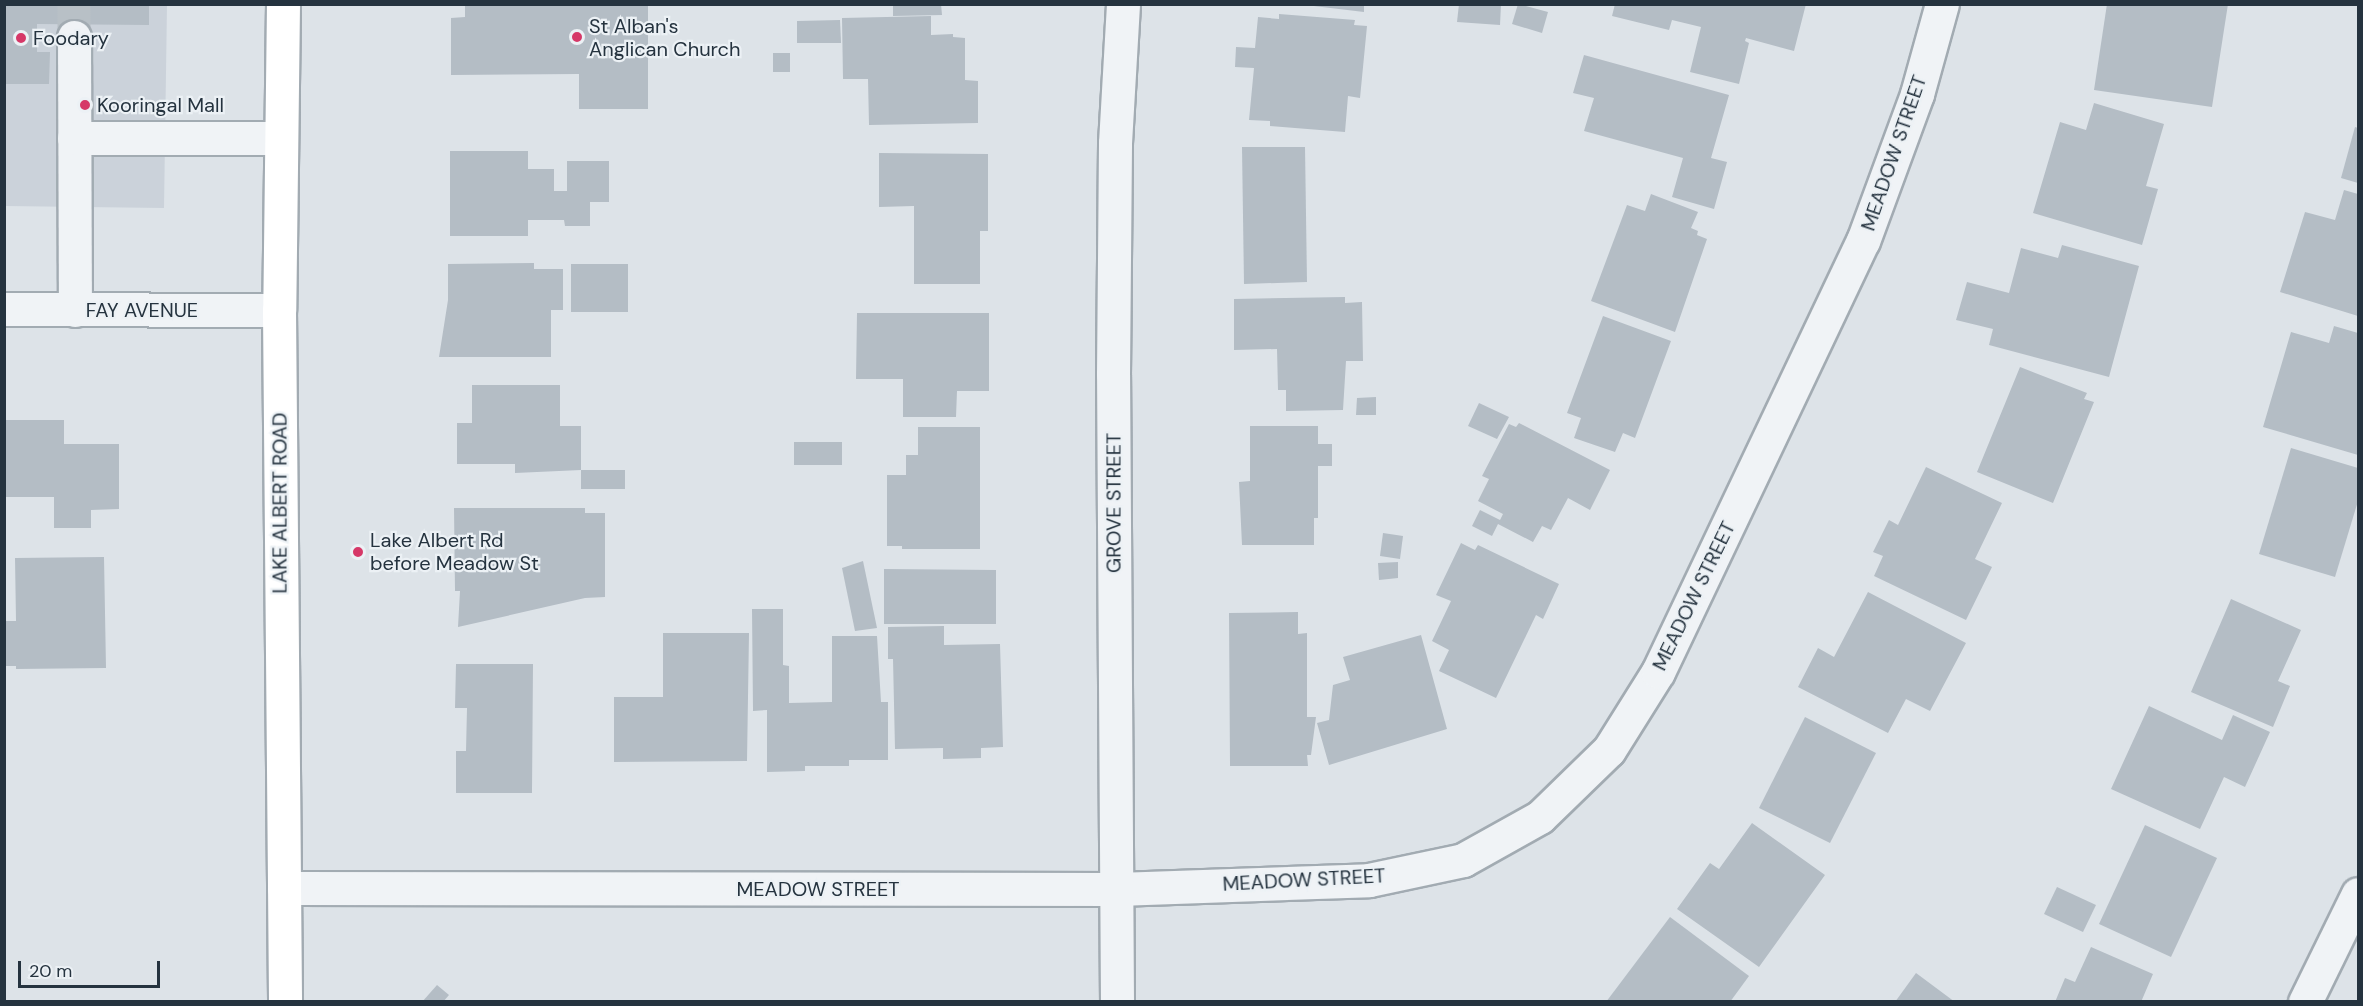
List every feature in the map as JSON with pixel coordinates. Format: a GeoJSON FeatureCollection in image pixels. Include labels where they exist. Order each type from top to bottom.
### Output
{"type":"FeatureCollection","features":[{"type":"Feature","properties":{"kind":"main road","name":"LAKE ALBERT ROAD"},"geometry":{"type":"LineString","coordinates":[[282,4],[279,310],[285,1002]]}},
{"type":"Feature","properties":{"kind":"street","name":"GROVE STREET"},"geometry":{"type":"LineString","coordinates":[[1117,1002],[1113,374],[1116,143],[1123,4]]}},
{"type":"Feature","properties":{"kind":"street","name":"MEADOW STREET"},"geometry":{"type":"LineString","coordinates":[[284,888],[1117,889],[1369,880],[1463,860],[1540,817],[1609,750],[1658,672],[1863,241],[1917,94],[1942,4]]}},
{"type":"Feature","properties":{"kind":"street"},"geometry":{"type":"LineString","coordinates":[[74,37],[75,310]]}},
{"type":"Feature","properties":{"kind":"street"},"geometry":{"type":"LineString","coordinates":[[74,138],[281,138]]}},
{"type":"Feature","properties":{"kind":"street","name":"FAY AVENUE"},"geometry":{"type":"LineString","coordinates":[[4,309],[279,310]]}},
{"type":"Feature","properties":{"kind":"street"},"geometry":{"type":"LineString","coordinates":[[2305,1002],[2358,894]]}},
{"type":"Feature","properties":{"kind":"shaded area","name":"Kooringal Mall"},"geometry":{"type":"Polygon","coordinates":[[[5,5],[167,5],[164,208],[5,206],[5,5]]]}},
{"type":"Feature","properties":{"kind":"building"},"geometry":{"type":"Polygon","coordinates":[[[465,4],[648,4],[648,109],[579,109],[579,74],[451,75],[451,18],[465,17],[465,4]]]}},
{"type":"Feature","properties":{"kind":"building"},"geometry":{"type":"Polygon","coordinates":[[[893,4],[941,4],[942,15],[893,16],[893,4]]]}},
{"type":"Feature","properties":{"kind":"building"},"geometry":{"type":"Polygon","coordinates":[[[1297,4],[1364,4],[1364,12],[1297,4]]]}},
{"type":"Feature","properties":{"kind":"building"},"geometry":{"type":"Polygon","coordinates":[[[1459,4],[1501,4],[1500,25],[1457,22],[1459,4]]]}},
{"type":"Feature","properties":{"kind":"building"},"geometry":{"type":"Polygon","coordinates":[[[1518,4],[1548,12],[1542,33],[1512,24],[1518,4]]]}},
{"type":"Feature","properties":{"kind":"building"},"geometry":{"type":"Polygon","coordinates":[[[1615,4],[1806,4],[1794,51],[1746,38],[1745,41],[1749,43],[1739,84],[1690,72],[1701,27],[1672,20],[1669,30],[1612,16],[1615,4]]]}},
{"type":"Feature","properties":{"kind":"building"},"geometry":{"type":"Polygon","coordinates":[[[2107,4],[2228,4],[2212,107],[2094,90],[2107,4]]]}},
{"type":"Feature","properties":{"kind":"building"},"geometry":{"type":"Polygon","coordinates":[[[4,5],[149,5],[149,25],[37,24],[37,52],[50,52],[49,84],[4,84],[4,5]]]}},
{"type":"Feature","properties":{"kind":"building"},"geometry":{"type":"Polygon","coordinates":[[[1279,14],[1355,20],[1354,25],[1367,26],[1360,98],[1348,96],[1345,132],[1270,126],[1270,121],[1249,120],[1254,68],[1235,67],[1236,47],[1255,48],[1258,17],[1279,19],[1279,14]]]}},
{"type":"Feature","properties":{"kind":"building"},"geometry":{"type":"Polygon","coordinates":[[[931,16],[931,35],[953,34],[953,37],[965,38],[965,80],[978,81],[978,123],[869,125],[868,79],[843,79],[842,18],[931,16]]]}},
{"type":"Feature","properties":{"kind":"building"},"geometry":{"type":"Polygon","coordinates":[[[840,20],[841,43],[797,43],[797,21],[840,20]]]}},
{"type":"Feature","properties":{"kind":"building"},"geometry":{"type":"Polygon","coordinates":[[[773,53],[790,53],[790,72],[773,72],[773,53]]]}},
{"type":"Feature","properties":{"kind":"building"},"geometry":{"type":"Polygon","coordinates":[[[1584,55],[1729,95],[1711,158],[1727,162],[1714,209],[1672,197],[1683,158],[1584,131],[1594,98],[1573,93],[1584,55]]]}},
{"type":"Feature","properties":{"kind":"building"},"geometry":{"type":"Polygon","coordinates":[[[2094,103],[2164,124],[2146,186],[2158,189],[2142,245],[2033,213],[2060,122],[2086,130],[2094,103]]]}},
{"type":"Feature","properties":{"kind":"building"},"geometry":{"type":"Polygon","coordinates":[[[2355,127],[2358,128],[2358,183],[2341,178],[2355,127]]]}},
{"type":"Feature","properties":{"kind":"building"},"geometry":{"type":"Polygon","coordinates":[[[1242,147],[1305,147],[1307,282],[1244,284],[1242,147]]]}},
{"type":"Feature","properties":{"kind":"building"},"geometry":{"type":"Polygon","coordinates":[[[450,151],[528,151],[528,169],[554,169],[554,191],[567,191],[567,161],[609,161],[609,202],[590,202],[590,226],[565,226],[564,220],[528,220],[528,236],[450,236],[450,151]]]}},
{"type":"Feature","properties":{"kind":"building"},"geometry":{"type":"Polygon","coordinates":[[[879,153],[988,154],[988,231],[980,231],[980,284],[914,284],[914,206],[879,207],[879,153]]]}},
{"type":"Feature","properties":{"kind":"building"},"geometry":{"type":"Polygon","coordinates":[[[2344,190],[2358,194],[2358,316],[2280,292],[2305,212],[2335,220],[2344,190]]]}},
{"type":"Feature","properties":{"kind":"building"},"geometry":{"type":"Polygon","coordinates":[[[1651,194],[1698,212],[1691,228],[1698,231],[1697,235],[1707,239],[1675,332],[1591,301],[1627,205],[1645,211],[1651,194]]]}},
{"type":"Feature","properties":{"kind":"building"},"geometry":{"type":"Polygon","coordinates":[[[2062,245],[2139,266],[2109,377],[1989,345],[1993,329],[1956,320],[1967,282],[2009,293],[2021,248],[2058,258],[2062,245]]]}},
{"type":"Feature","properties":{"kind":"building"},"geometry":{"type":"Polygon","coordinates":[[[534,263],[534,269],[563,269],[563,310],[551,310],[551,357],[439,357],[448,300],[448,264],[534,263]]]}},
{"type":"Feature","properties":{"kind":"building"},"geometry":{"type":"Polygon","coordinates":[[[571,264],[628,264],[628,312],[571,312],[571,264]]]}},
{"type":"Feature","properties":{"kind":"building"},"geometry":{"type":"Polygon","coordinates":[[[1345,297],[1345,303],[1362,302],[1363,361],[1346,361],[1343,410],[1286,411],[1286,390],[1278,390],[1277,349],[1234,350],[1234,299],[1345,297]]]}},
{"type":"Feature","properties":{"kind":"building"},"geometry":{"type":"Polygon","coordinates":[[[857,313],[989,313],[989,391],[957,391],[956,417],[903,417],[903,379],[856,379],[857,313]]]}},
{"type":"Feature","properties":{"kind":"building"},"geometry":{"type":"Polygon","coordinates":[[[1603,316],[1671,341],[1635,438],[1623,433],[1615,452],[1574,438],[1581,418],[1567,413],[1603,316]]]}},
{"type":"Feature","properties":{"kind":"building"},"geometry":{"type":"Polygon","coordinates":[[[2334,326],[2358,333],[2358,455],[2263,427],[2291,332],[2329,343],[2334,326]]]}},
{"type":"Feature","properties":{"kind":"building"},"geometry":{"type":"Polygon","coordinates":[[[2020,367],[2087,393],[2084,399],[2094,402],[2053,503],[1977,472],[2020,367]]]}},
{"type":"Feature","properties":{"kind":"building"},"geometry":{"type":"Polygon","coordinates":[[[472,385],[560,385],[560,426],[581,426],[581,470],[515,473],[515,464],[457,464],[457,423],[472,423],[472,385]]]}},
{"type":"Feature","properties":{"kind":"building"},"geometry":{"type":"Polygon","coordinates":[[[1376,397],[1376,415],[1356,415],[1357,398],[1376,397]]]}},
{"type":"Feature","properties":{"kind":"building"},"geometry":{"type":"Polygon","coordinates":[[[1479,403],[1509,417],[1497,439],[1468,426],[1479,403]]]}},
{"type":"Feature","properties":{"kind":"building"},"geometry":{"type":"Polygon","coordinates":[[[4,420],[64,420],[64,444],[119,444],[119,509],[91,510],[91,528],[54,528],[54,497],[4,497],[4,420]]]}},
{"type":"Feature","properties":{"kind":"building"},"geometry":{"type":"Polygon","coordinates":[[[1519,423],[1610,470],[1590,510],[1568,498],[1551,530],[1542,526],[1533,542],[1498,524],[1492,536],[1472,526],[1480,510],[1500,520],[1503,514],[1478,501],[1489,479],[1482,476],[1509,424],[1516,427],[1519,423]]]}},
{"type":"Feature","properties":{"kind":"building"},"geometry":{"type":"Polygon","coordinates":[[[1250,426],[1318,426],[1318,444],[1332,444],[1332,466],[1318,466],[1318,518],[1314,518],[1314,545],[1242,545],[1239,482],[1250,481],[1250,426]]]}},
{"type":"Feature","properties":{"kind":"building"},"geometry":{"type":"Polygon","coordinates":[[[918,427],[980,427],[980,549],[902,549],[902,546],[887,546],[887,475],[906,475],[906,455],[918,455],[918,427]]]}},
{"type":"Feature","properties":{"kind":"building"},"geometry":{"type":"Polygon","coordinates":[[[794,442],[842,442],[842,465],[794,465],[794,442]]]}},
{"type":"Feature","properties":{"kind":"building"},"geometry":{"type":"Polygon","coordinates":[[[2291,448],[2358,468],[2358,501],[2335,577],[2259,554],[2291,448]]]}},
{"type":"Feature","properties":{"kind":"building"},"geometry":{"type":"Polygon","coordinates":[[[1926,467],[2002,503],[1975,559],[1992,567],[1966,620],[1874,576],[1883,556],[1873,552],[1889,520],[1898,525],[1926,467]]]}},
{"type":"Feature","properties":{"kind":"building"},"geometry":{"type":"Polygon","coordinates":[[[581,470],[625,470],[625,489],[581,489],[581,470]]]}},
{"type":"Feature","properties":{"kind":"building"},"geometry":{"type":"Polygon","coordinates":[[[454,508],[585,508],[585,513],[605,513],[605,597],[585,598],[458,627],[460,591],[455,591],[454,508]]]}},
{"type":"Feature","properties":{"kind":"building"},"geometry":{"type":"Polygon","coordinates":[[[1383,533],[1403,536],[1400,559],[1380,556],[1383,533]]]}},
{"type":"Feature","properties":{"kind":"building"},"geometry":{"type":"Polygon","coordinates":[[[1461,543],[1475,550],[1478,545],[1559,584],[1543,619],[1536,615],[1496,698],[1439,671],[1449,650],[1432,641],[1451,601],[1436,595],[1461,543]]]}},
{"type":"Feature","properties":{"kind":"building"},"geometry":{"type":"Polygon","coordinates":[[[104,557],[106,668],[16,669],[16,666],[4,666],[4,621],[16,621],[15,558],[104,557]]]}},
{"type":"Feature","properties":{"kind":"building"},"geometry":{"type":"Polygon","coordinates":[[[863,561],[877,628],[855,631],[842,568],[863,561]]]}},
{"type":"Feature","properties":{"kind":"building"},"geometry":{"type":"Polygon","coordinates":[[[1398,562],[1398,578],[1379,580],[1378,563],[1398,562]]]}},
{"type":"Feature","properties":{"kind":"building"},"geometry":{"type":"Polygon","coordinates":[[[884,569],[996,570],[996,624],[884,624],[884,569]]]}},
{"type":"Feature","properties":{"kind":"building"},"geometry":{"type":"Polygon","coordinates":[[[1868,592],[1966,643],[1930,711],[1906,699],[1888,733],[1798,687],[1818,648],[1834,657],[1868,592]]]}},
{"type":"Feature","properties":{"kind":"building"},"geometry":{"type":"Polygon","coordinates":[[[2231,599],[2301,630],[2278,681],[2290,686],[2273,727],[2191,692],[2231,599]]]}},
{"type":"Feature","properties":{"kind":"building"},"geometry":{"type":"Polygon","coordinates":[[[752,609],[783,609],[783,665],[789,666],[789,703],[832,702],[832,636],[877,636],[881,702],[888,702],[888,760],[849,760],[849,766],[805,766],[805,771],[767,772],[767,710],[753,711],[752,609]]]}},
{"type":"Feature","properties":{"kind":"building"},"geometry":{"type":"Polygon","coordinates":[[[1298,612],[1298,634],[1307,633],[1307,717],[1316,717],[1311,755],[1307,755],[1308,766],[1230,766],[1229,613],[1298,612]]]}},
{"type":"Feature","properties":{"kind":"building"},"geometry":{"type":"Polygon","coordinates":[[[944,626],[944,645],[1000,644],[1003,747],[981,748],[981,758],[943,759],[943,748],[895,749],[893,659],[888,659],[888,627],[944,626]]]}},
{"type":"Feature","properties":{"kind":"building"},"geometry":{"type":"Polygon","coordinates":[[[663,633],[749,633],[747,761],[614,762],[614,697],[663,697],[663,633]]]}},
{"type":"Feature","properties":{"kind":"building"},"geometry":{"type":"Polygon","coordinates":[[[1421,635],[1447,729],[1329,765],[1317,723],[1329,720],[1333,685],[1350,680],[1343,657],[1421,635]]]}},
{"type":"Feature","properties":{"kind":"building"},"geometry":{"type":"Polygon","coordinates":[[[456,664],[533,664],[532,793],[456,793],[456,751],[466,751],[467,708],[455,708],[456,664]]]}},
{"type":"Feature","properties":{"kind":"building"},"geometry":{"type":"Polygon","coordinates":[[[2149,706],[2222,740],[2233,715],[2270,732],[2245,787],[2224,777],[2200,829],[2111,789],[2149,706]]]}},
{"type":"Feature","properties":{"kind":"building"},"geometry":{"type":"Polygon","coordinates":[[[1805,717],[1876,753],[1830,843],[1759,808],[1805,717]]]}},
{"type":"Feature","properties":{"kind":"building"},"geometry":{"type":"Polygon","coordinates":[[[1752,823],[1825,875],[1759,967],[1677,909],[1710,863],[1719,869],[1752,823]]]}},
{"type":"Feature","properties":{"kind":"building"},"geometry":{"type":"Polygon","coordinates":[[[2145,825],[2217,858],[2171,957],[2099,924],[2145,825]]]}},
{"type":"Feature","properties":{"kind":"building"},"geometry":{"type":"Polygon","coordinates":[[[2057,887],[2096,905],[2083,932],[2044,914],[2057,887]]]}},
{"type":"Feature","properties":{"kind":"building"},"geometry":{"type":"Polygon","coordinates":[[[1670,917],[1749,976],[1730,1002],[1606,1002],[1670,917]]]}},
{"type":"Feature","properties":{"kind":"building"},"geometry":{"type":"Polygon","coordinates":[[[2091,947],[2153,974],[2141,1002],[2055,1002],[2065,978],[2075,982],[2091,947]]]}},
{"type":"Feature","properties":{"kind":"building"},"geometry":{"type":"Polygon","coordinates":[[[1916,973],[1955,1002],[1895,1002],[1916,973]]]}},
{"type":"Feature","properties":{"kind":"building"},"geometry":{"type":"Polygon","coordinates":[[[437,985],[449,995],[443,1002],[422,1002],[437,985]]]}},
{"type":"Feature","properties":{"kind":"tunnel"},"geometry":{"type":"LineString","coordinates":[[74,4],[74,37]]}},
{"type":"Feature","properties":{"kind":"place","name":"St Alban's Anglican Church"},"geometry":{"type":"Point","coordinates":[577,37]}},
{"type":"Feature","properties":{"kind":"place","name":"Foodary"},"geometry":{"type":"Point","coordinates":[21,38]}},
{"type":"Feature","properties":{"kind":"place","name":"Kooringal Mall"},"geometry":{"type":"Point","coordinates":[85,105]}},
{"type":"Feature","properties":{"kind":"place","name":"Lake Albert Rd before Meadow St"},"geometry":{"type":"Point","coordinates":[358,552]}}]}
